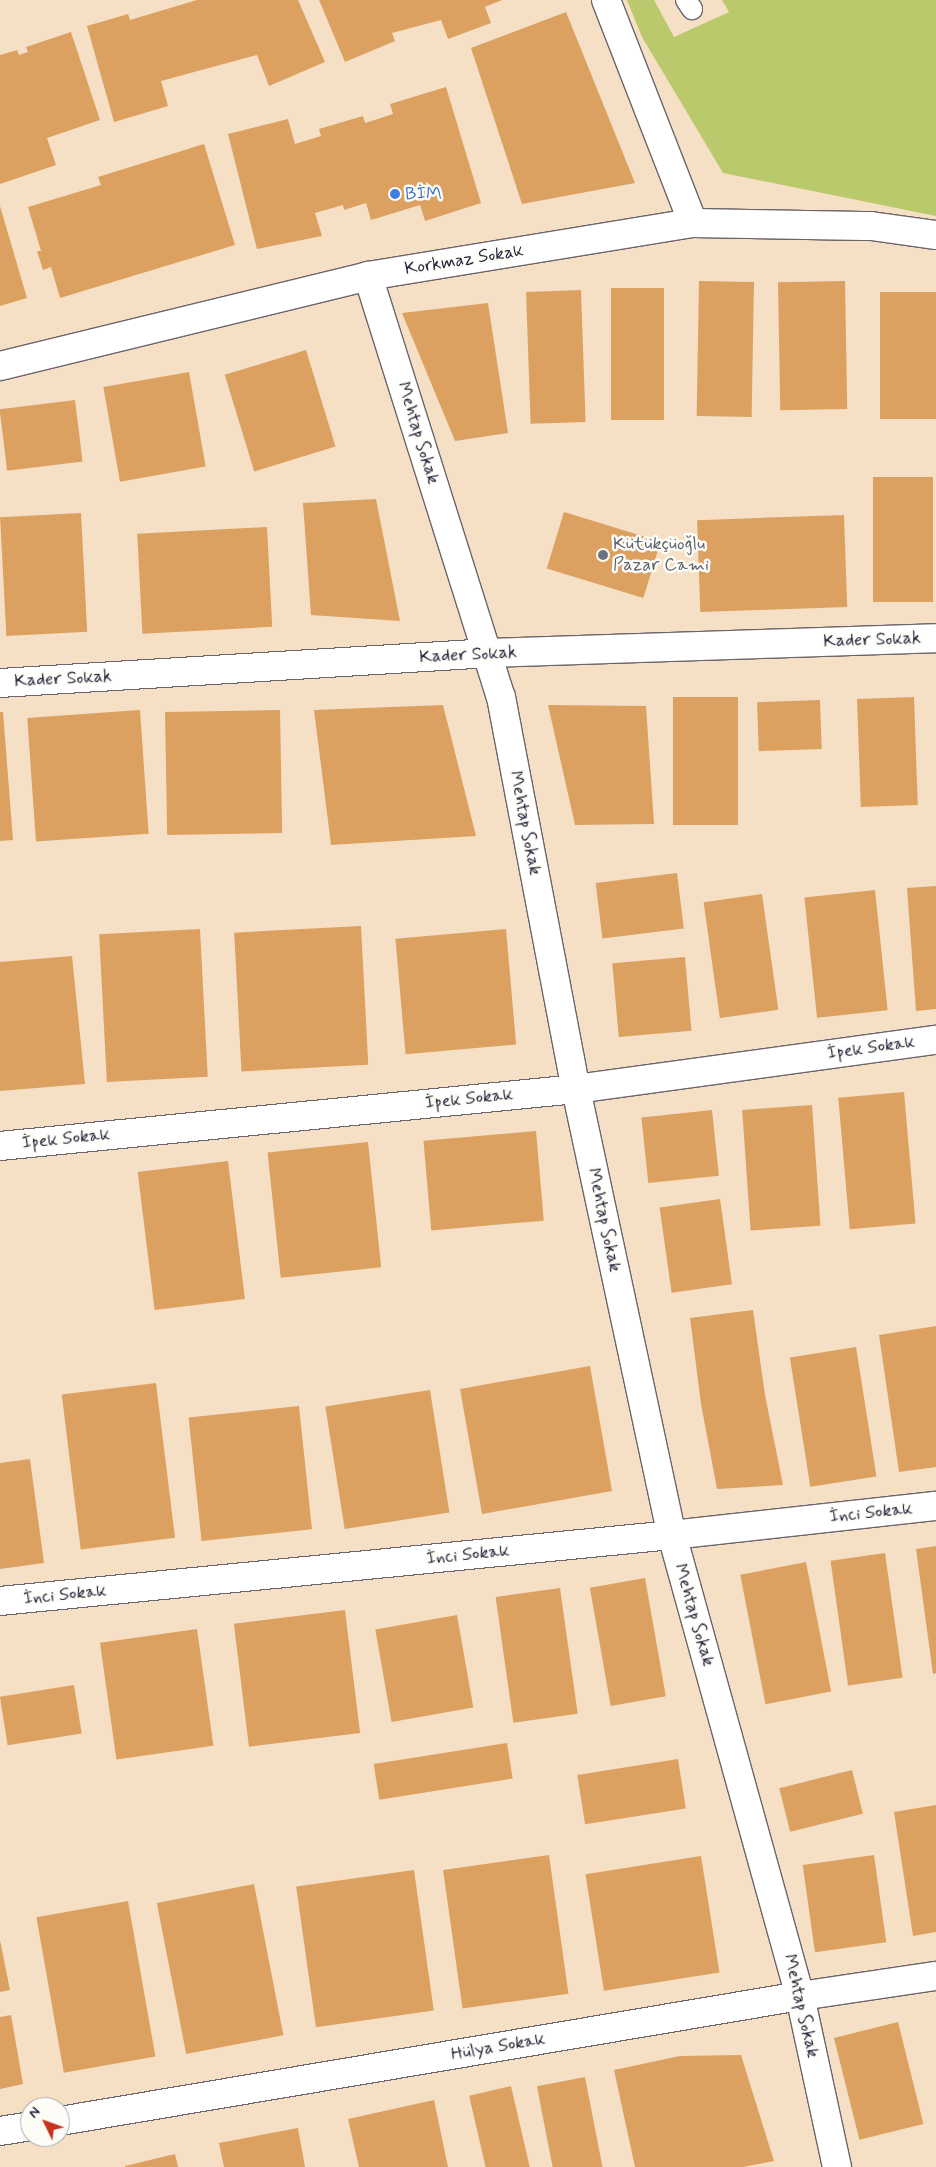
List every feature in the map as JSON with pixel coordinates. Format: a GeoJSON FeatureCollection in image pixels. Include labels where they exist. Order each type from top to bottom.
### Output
{"type":"FeatureCollection","features":[{"type":"Feature","properties":{"kind":"street"},"geometry":{"type":"LineString","coordinates":[[606,0],[692,223]]}},
{"type":"Feature","properties":{"kind":"street","name":"Korkmaz Sokak"},"geometry":{"type":"LineString","coordinates":[[0,366],[368,276],[692,223],[871,226],[936,235]]}},
{"type":"Feature","properties":{"kind":"street","name":"Mehtap Sokak"},"geometry":{"type":"LineString","coordinates":[[368,276],[501,697],[576,1089],[672,1535],[800,1996],[837,2167]]}},
{"type":"Feature","properties":{"kind":"street","name":"Kader Sokak"},"geometry":{"type":"LineString","coordinates":[[0,683],[487,653],[936,638]]}},
{"type":"Feature","properties":{"kind":"street","name":"İpek Sokak"},"geometry":{"type":"LineString","coordinates":[[0,1146],[576,1089],[936,1040]]}},
{"type":"Feature","properties":{"kind":"street","name":"İnci Sokak"},"geometry":{"type":"LineString","coordinates":[[0,1601],[672,1535],[936,1506]]}},
{"type":"Feature","properties":{"kind":"street","name":"Hülya Sokak"},"geometry":{"type":"LineString","coordinates":[[70,2119],[800,1996],[936,1976]]}},
{"type":"Feature","properties":{"kind":"street"},"geometry":{"type":"LineString","coordinates":[[0,2132],[20,2128]]}},
{"type":"Feature","properties":{"kind":"green space"},"geometry":{"type":"Polygon","coordinates":[[[627,0],[654,0],[674,37],[729,12],[722,0],[936,0],[936,216],[723,173],[642,37],[627,0]]]}},
{"type":"Feature","properties":{"kind":"building"},"geometry":{"type":"Polygon","coordinates":[[[197,0],[298,0],[325,62],[269,86],[257,55],[161,81],[168,106],[114,122],[87,26],[128,14],[130,20],[197,0]]]}},
{"type":"Feature","properties":{"kind":"building"},"geometry":{"type":"Polygon","coordinates":[[[319,0],[502,0],[485,7],[491,23],[448,39],[441,20],[392,33],[395,41],[345,62],[319,0]]]}},
{"type":"Feature","properties":{"kind":"building"},"geometry":{"type":"Polygon","coordinates":[[[566,12],[635,183],[522,204],[471,48],[566,12]]]}},
{"type":"Feature","properties":{"kind":"building"},"geometry":{"type":"Polygon","coordinates":[[[71,32],[100,120],[47,138],[56,165],[0,184],[0,55],[17,50],[19,55],[28,52],[26,47],[71,32]]]}},
{"type":"Feature","properties":{"kind":"building"},"geometry":{"type":"Polygon","coordinates":[[[446,87],[481,203],[425,221],[420,205],[371,220],[366,203],[344,210],[343,205],[315,213],[322,236],[257,249],[228,134],[288,119],[295,144],[321,136],[319,129],[363,116],[365,123],[393,114],[390,104],[446,87]]]}},
{"type":"Feature","properties":{"kind":"building"},"geometry":{"type":"Polygon","coordinates":[[[204,144],[235,245],[60,298],[51,267],[43,270],[37,251],[41,251],[28,207],[101,185],[98,177],[204,144]]]}},
{"type":"Feature","properties":{"kind":"building"},"geometry":{"type":"Polygon","coordinates":[[[0,206],[27,298],[0,306],[0,206]]]}},
{"type":"Feature","properties":{"kind":"building"},"geometry":{"type":"Polygon","coordinates":[[[699,281],[754,282],[752,417],[697,416],[699,281]]]}},
{"type":"Feature","properties":{"kind":"building"},"geometry":{"type":"Polygon","coordinates":[[[845,281],[847,409],[780,410],[778,282],[845,281]]]}},
{"type":"Feature","properties":{"kind":"building"},"geometry":{"type":"Polygon","coordinates":[[[611,288],[664,288],[664,420],[611,420],[611,288]]]}},
{"type":"Feature","properties":{"kind":"building"},"geometry":{"type":"Polygon","coordinates":[[[581,290],[586,422],[531,424],[526,292],[581,290]]]}},
{"type":"Feature","properties":{"kind":"building"},"geometry":{"type":"Polygon","coordinates":[[[880,292],[936,292],[936,419],[880,419],[880,292]]]}},
{"type":"Feature","properties":{"kind":"building"},"geometry":{"type":"Polygon","coordinates":[[[488,303],[508,433],[455,441],[402,313],[488,303]]]}},
{"type":"Feature","properties":{"kind":"building"},"geometry":{"type":"Polygon","coordinates":[[[306,350],[336,447],[254,471],[225,375],[306,350]]]}},
{"type":"Feature","properties":{"kind":"building"},"geometry":{"type":"Polygon","coordinates":[[[189,372],[206,467],[120,482],[103,387],[189,372]]]}},
{"type":"Feature","properties":{"kind":"building"},"geometry":{"type":"Polygon","coordinates":[[[75,400],[83,462],[7,471],[0,409],[75,400]]]}},
{"type":"Feature","properties":{"kind":"building"},"geometry":{"type":"Polygon","coordinates":[[[873,477],[933,477],[933,602],[873,602],[873,477]]]}},
{"type":"Feature","properties":{"kind":"building"},"geometry":{"type":"Polygon","coordinates":[[[376,499],[400,621],[311,615],[303,503],[376,499]]]}},
{"type":"Feature","properties":{"kind":"building","name":"Kütükçüoğlu Pazar Cami"},"geometry":{"type":"Polygon","coordinates":[[[564,512],[661,542],[643,598],[547,568],[564,512]]]}},
{"type":"Feature","properties":{"kind":"building"},"geometry":{"type":"Polygon","coordinates":[[[81,513],[87,632],[6,636],[0,517],[81,513]]]}},
{"type":"Feature","properties":{"kind":"building"},"geometry":{"type":"Polygon","coordinates":[[[844,515],[847,607],[700,612],[697,520],[844,515]]]}},
{"type":"Feature","properties":{"kind":"building"},"geometry":{"type":"Polygon","coordinates":[[[267,527],[272,627],[142,634],[137,534],[267,527]]]}},
{"type":"Feature","properties":{"kind":"building"},"geometry":{"type":"Polygon","coordinates":[[[673,697],[738,697],[738,825],[673,825],[673,697]]]}},
{"type":"Feature","properties":{"kind":"building"},"geometry":{"type":"Polygon","coordinates":[[[914,697],[918,805],[861,807],[857,699],[914,697]]]}},
{"type":"Feature","properties":{"kind":"building"},"geometry":{"type":"Polygon","coordinates":[[[820,700],[822,749],[759,751],[757,702],[820,700]]]}},
{"type":"Feature","properties":{"kind":"building"},"geometry":{"type":"Polygon","coordinates":[[[443,705],[476,836],[331,845],[314,710],[443,705]]]}},
{"type":"Feature","properties":{"kind":"building"},"geometry":{"type":"Polygon","coordinates":[[[548,705],[646,706],[654,824],[575,825],[548,705]]]}},
{"type":"Feature","properties":{"kind":"building"},"geometry":{"type":"Polygon","coordinates":[[[140,710],[149,834],[36,842],[27,718],[140,710]]]}},
{"type":"Feature","properties":{"kind":"building"},"geometry":{"type":"Polygon","coordinates":[[[280,710],[282,833],[167,835],[165,712],[280,710]]]}},
{"type":"Feature","properties":{"kind":"building"},"geometry":{"type":"Polygon","coordinates":[[[0,712],[3,712],[13,840],[0,841],[0,712]]]}},
{"type":"Feature","properties":{"kind":"building"},"geometry":{"type":"Polygon","coordinates":[[[677,873],[684,929],[602,939],[596,883],[677,873]]]}},
{"type":"Feature","properties":{"kind":"building"},"geometry":{"type":"Polygon","coordinates":[[[936,886],[936,1009],[916,1011],[907,888],[936,886]]]}},
{"type":"Feature","properties":{"kind":"building"},"geometry":{"type":"Polygon","coordinates":[[[875,890],[888,1010],[817,1018],[804,897],[875,890]]]}},
{"type":"Feature","properties":{"kind":"building"},"geometry":{"type":"Polygon","coordinates":[[[762,894],[778,1010],[720,1018],[704,902],[762,894]]]}},
{"type":"Feature","properties":{"kind":"building"},"geometry":{"type":"Polygon","coordinates":[[[361,926],[368,1065],[241,1071],[234,933],[361,926]]]}},
{"type":"Feature","properties":{"kind":"building"},"geometry":{"type":"Polygon","coordinates":[[[200,929],[208,1077],[107,1082],[99,934],[200,929]]]}},
{"type":"Feature","properties":{"kind":"building"},"geometry":{"type":"Polygon","coordinates":[[[506,929],[516,1045],[406,1054],[395,939],[506,929]]]}},
{"type":"Feature","properties":{"kind":"building"},"geometry":{"type":"Polygon","coordinates":[[[72,956],[85,1084],[0,1091],[0,962],[72,956]]]}},
{"type":"Feature","properties":{"kind":"building"},"geometry":{"type":"Polygon","coordinates":[[[685,957],[691,1031],[619,1037],[612,963],[685,957]]]}},
{"type":"Feature","properties":{"kind":"building"},"geometry":{"type":"Polygon","coordinates":[[[904,1092],[916,1223],[850,1229],[838,1098],[904,1092]]]}},
{"type":"Feature","properties":{"kind":"building"},"geometry":{"type":"Polygon","coordinates":[[[812,1105],[820,1226],[751,1231],[742,1110],[812,1105]]]}},
{"type":"Feature","properties":{"kind":"building"},"geometry":{"type":"Polygon","coordinates":[[[712,1110],[719,1176],[648,1183],[641,1117],[712,1110]]]}},
{"type":"Feature","properties":{"kind":"building"},"geometry":{"type":"Polygon","coordinates":[[[536,1131],[544,1221],[431,1231],[423,1141],[536,1131]]]}},
{"type":"Feature","properties":{"kind":"building"},"geometry":{"type":"Polygon","coordinates":[[[368,1142],[381,1267],[281,1278],[268,1153],[368,1142]]]}},
{"type":"Feature","properties":{"kind":"building"},"geometry":{"type":"Polygon","coordinates":[[[228,1161],[245,1299],[155,1310],[138,1172],[228,1161]]]}},
{"type":"Feature","properties":{"kind":"building"},"geometry":{"type":"Polygon","coordinates":[[[720,1199],[732,1284],[672,1293],[660,1207],[720,1199]]]}},
{"type":"Feature","properties":{"kind":"building"},"geometry":{"type":"Polygon","coordinates":[[[753,1310],[765,1395],[783,1485],[717,1489],[701,1404],[690,1318],[753,1310]]]}},
{"type":"Feature","properties":{"kind":"building"},"geometry":{"type":"Polygon","coordinates":[[[936,1326],[936,1467],[899,1472],[879,1335],[936,1326]]]}},
{"type":"Feature","properties":{"kind":"building"},"geometry":{"type":"Polygon","coordinates":[[[856,1347],[876,1476],[810,1487],[790,1357],[856,1347]]]}},
{"type":"Feature","properties":{"kind":"building"},"geometry":{"type":"Polygon","coordinates":[[[590,1366],[612,1491],[482,1514],[460,1389],[590,1366]]]}},
{"type":"Feature","properties":{"kind":"building"},"geometry":{"type":"Polygon","coordinates":[[[156,1383],[175,1538],[81,1549],[62,1395],[156,1383]]]}},
{"type":"Feature","properties":{"kind":"building"},"geometry":{"type":"Polygon","coordinates":[[[430,1390],[449,1512],[345,1529],[325,1407],[430,1390]]]}},
{"type":"Feature","properties":{"kind":"building"},"geometry":{"type":"Polygon","coordinates":[[[299,1406],[312,1529],[202,1541],[189,1418],[299,1406]]]}},
{"type":"Feature","properties":{"kind":"building"},"geometry":{"type":"Polygon","coordinates":[[[30,1459],[44,1563],[0,1569],[0,1463],[30,1459]]]}},
{"type":"Feature","properties":{"kind":"building"},"geometry":{"type":"Polygon","coordinates":[[[936,1546],[936,1673],[933,1674],[916,1549],[936,1546]]]}},
{"type":"Feature","properties":{"kind":"building"},"geometry":{"type":"Polygon","coordinates":[[[885,1553],[903,1678],[848,1685],[831,1561],[885,1553]]]}},
{"type":"Feature","properties":{"kind":"building"},"geometry":{"type":"Polygon","coordinates":[[[806,1562],[831,1692],[765,1704],[740,1575],[806,1562]]]}},
{"type":"Feature","properties":{"kind":"building"},"geometry":{"type":"Polygon","coordinates":[[[645,1578],[666,1696],[611,1706],[590,1588],[645,1578]]]}},
{"type":"Feature","properties":{"kind":"building"},"geometry":{"type":"Polygon","coordinates":[[[560,1588],[578,1714],[513,1723],[496,1597],[560,1588]]]}},
{"type":"Feature","properties":{"kind":"building"},"geometry":{"type":"Polygon","coordinates":[[[345,1610],[360,1733],[249,1747],[234,1624],[345,1610]]]}},
{"type":"Feature","properties":{"kind":"building"},"geometry":{"type":"Polygon","coordinates":[[[457,1615],[473,1708],[392,1722],[375,1629],[457,1615]]]}},
{"type":"Feature","properties":{"kind":"building"},"geometry":{"type":"Polygon","coordinates":[[[197,1629],[213,1746],[116,1759],[100,1643],[197,1629]]]}},
{"type":"Feature","properties":{"kind":"building"},"geometry":{"type":"Polygon","coordinates":[[[74,1685],[82,1733],[8,1745],[0,1697],[74,1685]]]}},
{"type":"Feature","properties":{"kind":"building"},"geometry":{"type":"Polygon","coordinates":[[[507,1743],[513,1779],[379,1800],[374,1764],[507,1743]]]}},
{"type":"Feature","properties":{"kind":"building"},"geometry":{"type":"Polygon","coordinates":[[[678,1759],[686,1808],[585,1824],[577,1775],[678,1759]]]}},
{"type":"Feature","properties":{"kind":"building"},"geometry":{"type":"Polygon","coordinates":[[[852,1770],[863,1814],[790,1832],[779,1788],[852,1770]]]}},
{"type":"Feature","properties":{"kind":"building"},"geometry":{"type":"Polygon","coordinates":[[[936,1805],[936,1932],[913,1936],[894,1812],[936,1805]]]}},
{"type":"Feature","properties":{"kind":"building"},"geometry":{"type":"Polygon","coordinates":[[[549,1855],[568,1994],[463,2009],[443,1870],[549,1855]]]}},
{"type":"Feature","properties":{"kind":"building"},"geometry":{"type":"Polygon","coordinates":[[[874,1855],[886,1942],[815,1952],[803,1865],[874,1855]]]}},
{"type":"Feature","properties":{"kind":"building"},"geometry":{"type":"Polygon","coordinates":[[[701,1856],[719,1973],[604,1991],[585,1874],[701,1856]]]}},
{"type":"Feature","properties":{"kind":"building"},"geometry":{"type":"Polygon","coordinates":[[[414,1870],[434,2011],[316,2027],[296,1887],[414,1870]]]}},
{"type":"Feature","properties":{"kind":"building"},"geometry":{"type":"Polygon","coordinates":[[[254,1884],[283,2035],[186,2054],[157,1903],[254,1884]]]}},
{"type":"Feature","properties":{"kind":"building"},"geometry":{"type":"Polygon","coordinates":[[[128,1901],[155,2057],[64,2073],[36,1917],[128,1901]]]}},
{"type":"Feature","properties":{"kind":"building"},"geometry":{"type":"Polygon","coordinates":[[[0,1940],[10,1990],[0,1992],[0,1940]]]}},
{"type":"Feature","properties":{"kind":"building"},"geometry":{"type":"Polygon","coordinates":[[[11,2015],[23,2084],[0,2089],[0,2017],[11,2015]]]}},
{"type":"Feature","properties":{"kind":"building"},"geometry":{"type":"Polygon","coordinates":[[[898,2022],[923,2124],[859,2140],[834,2038],[898,2022]]]}},
{"type":"Feature","properties":{"kind":"building"},"geometry":{"type":"Polygon","coordinates":[[[741,2055],[774,2161],[743,2167],[635,2167],[614,2070],[680,2056],[741,2055]]]}},
{"type":"Feature","properties":{"kind":"building"},"geometry":{"type":"Polygon","coordinates":[[[585,2077],[602,2167],[553,2167],[537,2086],[585,2077]]]}},
{"type":"Feature","properties":{"kind":"building"},"geometry":{"type":"Polygon","coordinates":[[[511,2086],[530,2167],[486,2167],[469,2096],[511,2086]]]}},
{"type":"Feature","properties":{"kind":"building"},"geometry":{"type":"Polygon","coordinates":[[[434,2100],[448,2167],[359,2167],[348,2119],[434,2100]]]}},
{"type":"Feature","properties":{"kind":"building"},"geometry":{"type":"Polygon","coordinates":[[[298,2128],[305,2167],[224,2167],[219,2143],[298,2128]]]}},
{"type":"Feature","properties":{"kind":"building"},"geometry":{"type":"Polygon","coordinates":[[[175,2154],[178,2167],[125,2167],[125,2166],[175,2154]]]}},
{"type":"Feature","properties":{"kind":"place","name":"BİM"},"geometry":{"type":"Point","coordinates":[395,194]}},
{"type":"Feature","properties":{"kind":"place","name":"Kütükçüoğlu Pazar Cami"},"geometry":{"type":"Point","coordinates":[603,555]}}]}
